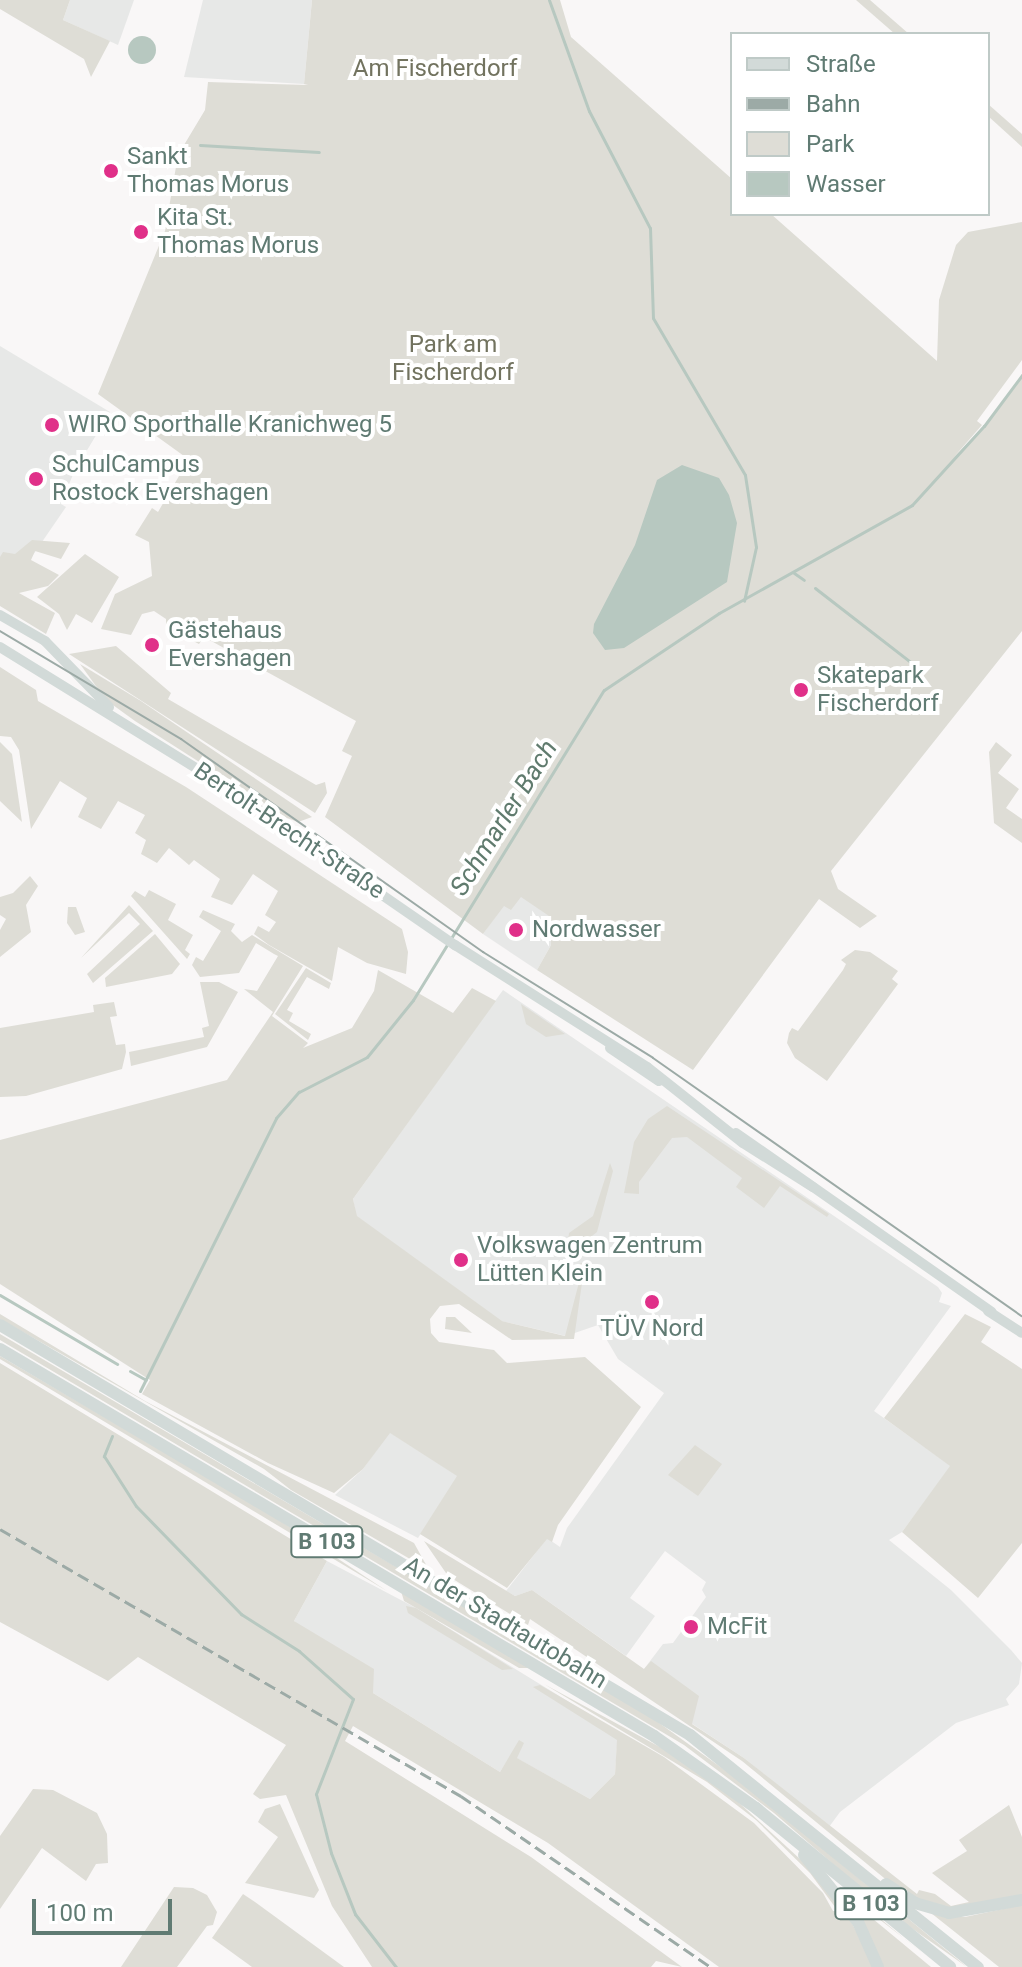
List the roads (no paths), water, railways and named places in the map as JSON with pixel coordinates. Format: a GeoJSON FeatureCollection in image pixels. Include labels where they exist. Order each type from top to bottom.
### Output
{"type":"FeatureCollection","features":[{"type":"Feature","properties":{"kind":"highway","name":"An der Stadtautobahn"},"geometry":{"type":"LineString","coordinates":[[0,1325],[613,1686],[723,1759],[978,1967]]}},
{"type":"Feature","properties":{"kind":"highway","name":"An der Stadtautobahn"},"geometry":{"type":"LineString","coordinates":[[0,1349],[617,1713],[720,1780],[950,1967]]}},
{"type":"Feature","properties":{"kind":"highway"},"geometry":{"type":"LineString","coordinates":[[794,1839],[858,1922],[878,1967]]}},
{"type":"Feature","properties":{"kind":"highway"},"geometry":{"type":"LineString","coordinates":[[840,1854],[929,1908],[969,1912],[1022,1900]]}},
{"type":"Feature","properties":{"kind":"main road","name":"Bertolt-Brecht-Straße"},"geometry":{"type":"LineString","coordinates":[[0,615],[45,641],[122,719]]}},
{"type":"Feature","properties":{"kind":"main road","name":"Bertolt-Brecht-Straße"},"geometry":{"type":"LineString","coordinates":[[0,647],[122,719],[609,1047],[642,1074],[662,1083],[1022,1333]]}},
{"type":"Feature","properties":{"kind":"water"},"geometry":{"type":"Polygon","coordinates":[[[142,36],[152,40],[156,50],[152,60],[142,64],[132,60],[128,50],[132,40],[142,36]]]}},
{"type":"Feature","properties":{"kind":"water"},"geometry":{"type":"Polygon","coordinates":[[[682,465],[719,478],[729,495],[737,523],[727,582],[624,648],[605,650],[593,633],[594,624],[635,545],[657,480],[682,465]]]}},
{"type":"Feature","properties":{"kind":"waterway"},"geometry":{"type":"LineString","coordinates":[[549,0],[589,111],[650,228],[653,318],[745,475],[756,547],[744,601]]}},
{"type":"Feature","properties":{"kind":"waterway"},"geometry":{"type":"LineString","coordinates":[[200,145],[319,152]]}},
{"type":"Feature","properties":{"kind":"waterway","name":"Schmarler Bach"},"geometry":{"type":"LineString","coordinates":[[140,1391],[276,1118],[299,1092],[367,1057],[413,1000],[604,690],[719,613],[912,505],[984,426],[1022,375]]}},
{"type":"Feature","properties":{"kind":"waterway"},"geometry":{"type":"LineString","coordinates":[[794,573],[804,580]]}},
{"type":"Feature","properties":{"kind":"waterway"},"geometry":{"type":"LineString","coordinates":[[815,588],[918,668]]}},
{"type":"Feature","properties":{"kind":"waterway"},"geometry":{"type":"LineString","coordinates":[[0,1295],[117,1364]]}},
{"type":"Feature","properties":{"kind":"waterway"},"geometry":{"type":"LineString","coordinates":[[130,1371],[146,1380]]}},
{"type":"Feature","properties":{"kind":"waterway","name":"Schmarler Bach"},"geometry":{"type":"LineString","coordinates":[[112,1436],[104,1456],[136,1506],[241,1614],[299,1651],[353,1699],[316,1794],[331,1853],[355,1914],[396,1967]]}},
{"type":"Feature","properties":{"kind":"tram line"},"geometry":{"type":"LineString","coordinates":[[0,631],[181,739],[483,952],[653,1058],[1022,1316]]}},
{"type":"Feature","properties":{"kind":"railway"},"geometry":{"type":"LineString","coordinates":[[0,1529],[461,1796],[711,1967]]}},
{"type":"Feature","properties":{"kind":"place","name":"Sankt Thomas Morus"},"geometry":{"type":"Point","coordinates":[111,171]}},
{"type":"Feature","properties":{"kind":"place","name":"Kita St. Thomas Morus"},"geometry":{"type":"Point","coordinates":[141,232]}},
{"type":"Feature","properties":{"kind":"place","name":"WIRO Sporthalle Kranichweg 5"},"geometry":{"type":"Point","coordinates":[52,425]}},
{"type":"Feature","properties":{"kind":"place","name":"SchulCampus Rostock Evershagen"},"geometry":{"type":"Point","coordinates":[36,479]}},
{"type":"Feature","properties":{"kind":"place","name":"Gästehaus Evershagen"},"geometry":{"type":"Point","coordinates":[152,645]}},
{"type":"Feature","properties":{"kind":"place","name":"Skatepark Fischerdorf"},"geometry":{"type":"Point","coordinates":[801,690]}},
{"type":"Feature","properties":{"kind":"place","name":"Nordwasser"},"geometry":{"type":"Point","coordinates":[516,930]}},
{"type":"Feature","properties":{"kind":"place","name":"Volkswagen Zentrum Lütten Klein"},"geometry":{"type":"Point","coordinates":[461,1260]}},
{"type":"Feature","properties":{"kind":"place","name":"TÜV Nord"},"geometry":{"type":"Point","coordinates":[652,1302]}},
{"type":"Feature","properties":{"kind":"place","name":"McFit"},"geometry":{"type":"Point","coordinates":[691,1627]}},
{"type":"Feature","properties":{"kind":"park label","name":"Am Fischerdorf"},"geometry":{"type":"Point","coordinates":[435,69]}},
{"type":"Feature","properties":{"kind":"park label","name":"Park am Fischerdorf"},"geometry":{"type":"Point","coordinates":[453,359]}}]}
